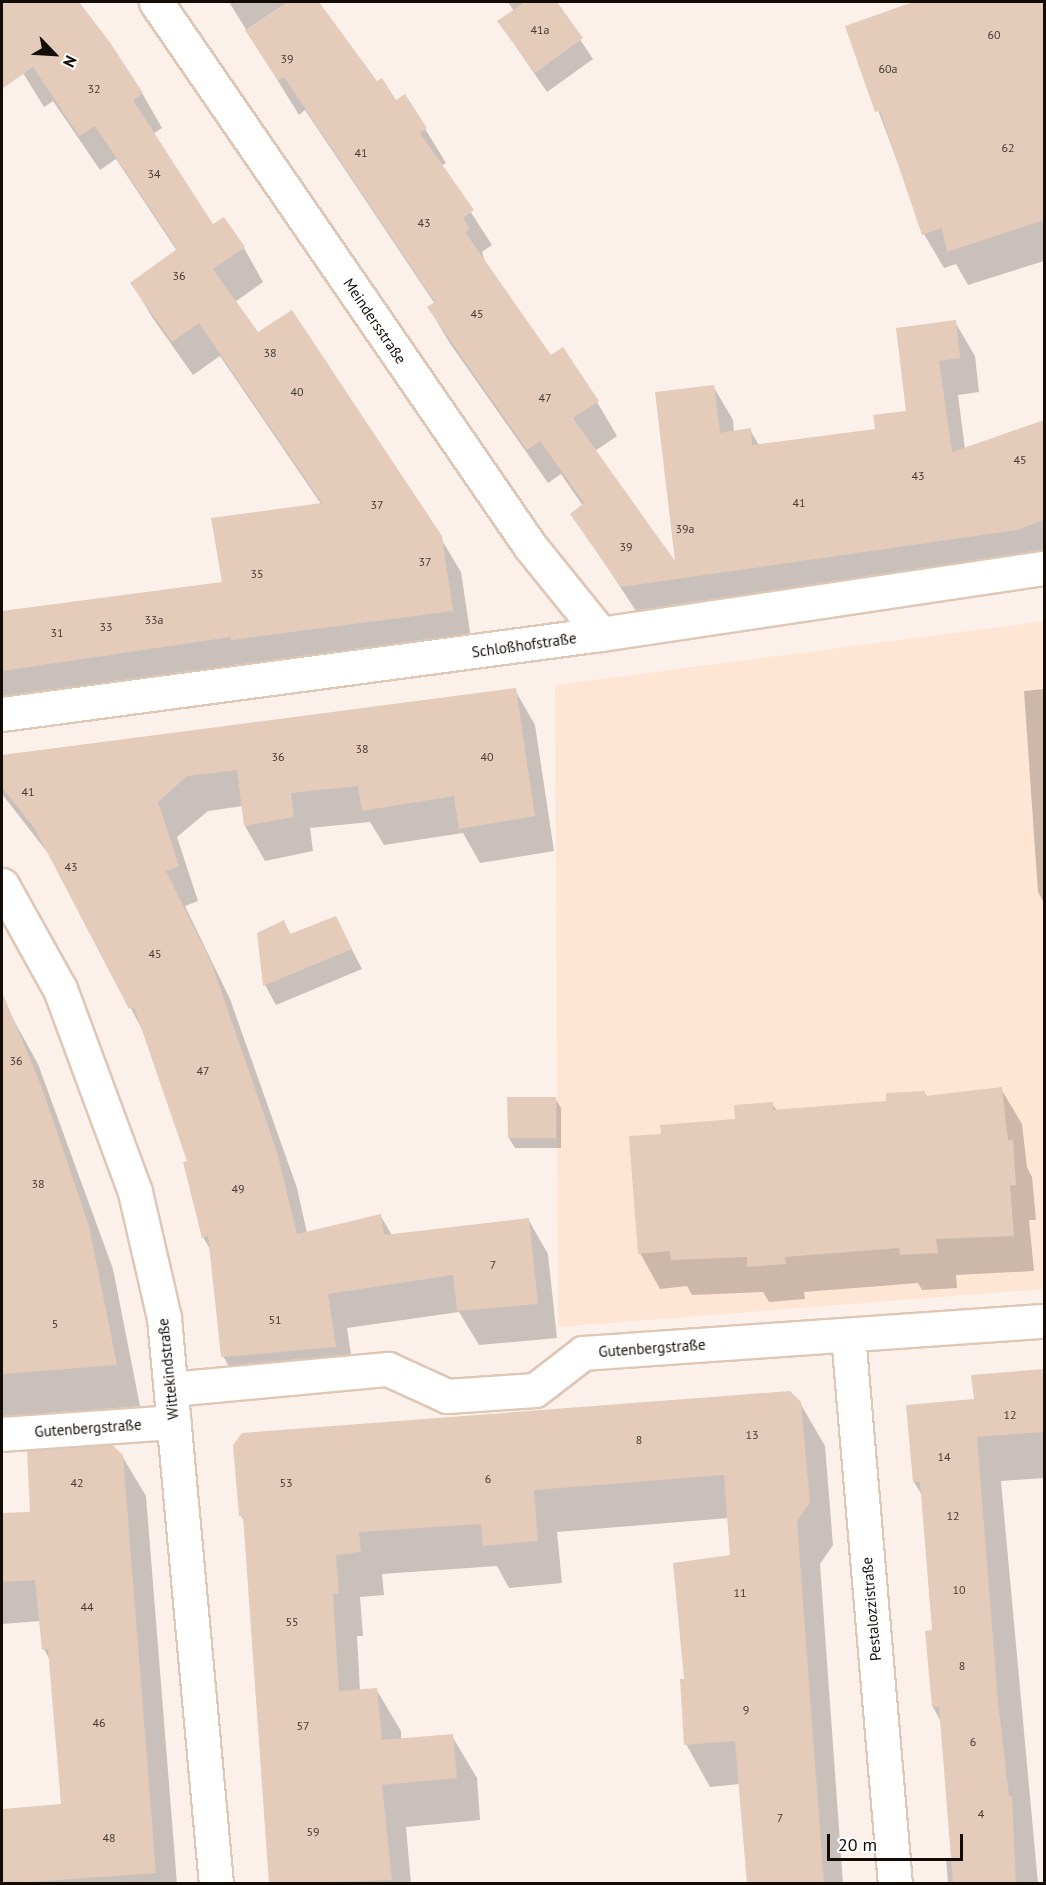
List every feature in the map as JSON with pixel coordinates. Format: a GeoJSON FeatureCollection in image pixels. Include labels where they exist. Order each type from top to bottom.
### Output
{"type":"FeatureCollection","features":[{"type":"Feature","properties":{"kind":"street","name":"Meindersstraße"},"geometry":{"type":"LineString","coordinates":[[156,2],[530,546],[601,634]]}},
{"type":"Feature","properties":{"kind":"street","name":"Schloßhofstraße"},"geometry":{"type":"LineString","coordinates":[[2,714],[601,634],[1044,568]]}},
{"type":"Feature","properties":{"kind":"street","name":"Wittekindstraße"},"geometry":{"type":"LineString","coordinates":[[2,885],[60,989],[135,1192],[164,1318],[216,1884]]}},
{"type":"Feature","properties":{"kind":"street","name":"Gutenbergstraße"},"geometry":{"type":"LineString","coordinates":[[171,1389],[388,1369],[447,1396],[535,1390],[583,1353],[1044,1321]]}},
{"type":"Feature","properties":{"kind":"street","name":"Pestalozzistraße"},"geometry":{"type":"LineString","coordinates":[[848,1335],[895,1884]]}},
{"type":"Feature","properties":{"kind":"street","name":"Gutenbergstraße"},"geometry":{"type":"LineString","coordinates":[[2,1434],[174,1422]]}},
{"type":"Feature","properties":{"kind":"shaded area"},"geometry":{"type":"Polygon","coordinates":[[[1044,621],[1044,1289],[558,1327],[555,685],[1044,621]]]}},
{"type":"Feature","properties":{"kind":"building"},"geometry":{"type":"Polygon","coordinates":[[[2,2],[79,2],[109,41],[143,93],[133,100],[213,224],[224,217],[245,247],[213,269],[258,332],[292,310],[442,536],[453,611],[231,640],[231,637],[2,671],[2,611],[222,582],[211,518],[322,503],[199,323],[172,342],[130,283],[177,249],[95,126],[79,136],[33,67],[2,89],[2,2]]]}},
{"type":"Feature","properties":{"kind":"building"},"geometry":{"type":"Polygon","coordinates":[[[287,2],[319,2],[377,81],[382,78],[396,100],[405,94],[427,128],[420,133],[474,210],[463,218],[470,229],[465,232],[551,355],[563,347],[599,401],[573,418],[675,561],[655,392],[714,385],[720,433],[751,428],[752,445],[875,429],[873,415],[906,411],[896,328],[956,320],[960,358],[939,361],[952,452],[1044,420],[1044,520],[1017,530],[621,587],[570,514],[584,503],[540,441],[527,450],[427,307],[435,302],[284,77],[278,81],[245,30],[287,2]]]}},
{"type":"Feature","properties":{"kind":"building"},"geometry":{"type":"Polygon","coordinates":[[[525,2],[557,2],[583,38],[535,73],[497,21],[525,2]]]}},
{"type":"Feature","properties":{"kind":"building"},"geometry":{"type":"Polygon","coordinates":[[[913,2],[1044,2],[1044,220],[947,252],[942,228],[922,235],[880,111],[875,112],[845,26],[913,2]]]}},
{"type":"Feature","properties":{"kind":"building"},"geometry":{"type":"Polygon","coordinates":[[[516,688],[535,816],[459,829],[454,796],[362,811],[358,786],[291,793],[294,817],[244,826],[237,770],[187,776],[158,802],[179,866],[166,871],[211,962],[277,1152],[297,1234],[381,1214],[384,1235],[529,1218],[538,1304],[457,1311],[453,1275],[328,1294],[336,1347],[221,1357],[208,1236],[202,1238],[183,1162],[187,1161],[134,1007],[129,1009],[35,829],[2,787],[2,755],[516,688]]]}},
{"type":"Feature","properties":{"kind":"building"},"geometry":{"type":"Polygon","coordinates":[[[336,916],[352,949],[263,986],[257,933],[284,920],[290,934],[336,916]]]}},
{"type":"Feature","properties":{"kind":"building"},"geometry":{"type":"Polygon","coordinates":[[[2,992],[42,1088],[89,1226],[117,1365],[2,1374],[2,992]]]}},
{"type":"Feature","properties":{"kind":"building"},"geometry":{"type":"Polygon","coordinates":[[[1002,1087],[1008,1140],[1013,1140],[1016,1185],[1010,1185],[1014,1236],[936,1239],[938,1253],[900,1255],[899,1248],[785,1257],[786,1264],[747,1267],[747,1257],[671,1260],[670,1251],[638,1254],[629,1136],[661,1134],[660,1125],[735,1119],[734,1105],[773,1102],[773,1110],[886,1101],[886,1093],[925,1091],[925,1096],[1002,1087]]]}},
{"type":"Feature","properties":{"kind":"building"},"geometry":{"type":"Polygon","coordinates":[[[507,1097],[556,1097],[556,1138],[508,1138],[507,1097]]]}},
{"type":"Feature","properties":{"kind":"building"},"geometry":{"type":"Polygon","coordinates":[[[1044,1369],[1044,1432],[977,1437],[998,1702],[1009,1796],[1012,1796],[1016,1884],[953,1884],[939,1707],[932,1707],[925,1631],[932,1630],[920,1482],[913,1482],[906,1405],[974,1399],[971,1375],[1044,1369]]]}},
{"type":"Feature","properties":{"kind":"building"},"geometry":{"type":"Polygon","coordinates":[[[790,1391],[801,1402],[810,1502],[797,1521],[824,1884],[747,1884],[735,1741],[684,1745],[680,1679],[684,1679],[673,1563],[730,1555],[724,1475],[534,1490],[538,1541],[483,1546],[481,1524],[359,1532],[361,1552],[336,1555],[339,1594],[333,1594],[339,1691],[377,1688],[382,1740],[453,1734],[457,1778],[382,1785],[392,1880],[269,1884],[243,1516],[239,1516],[233,1445],[242,1433],[790,1391]]]}},
{"type":"Feature","properties":{"kind":"building"},"geometry":{"type":"Polygon","coordinates":[[[112,1445],[123,1455],[156,1873],[2,1884],[2,1809],[61,1804],[48,1649],[42,1650],[35,1580],[2,1582],[2,1513],[30,1512],[27,1451],[112,1445]]]}}]}
